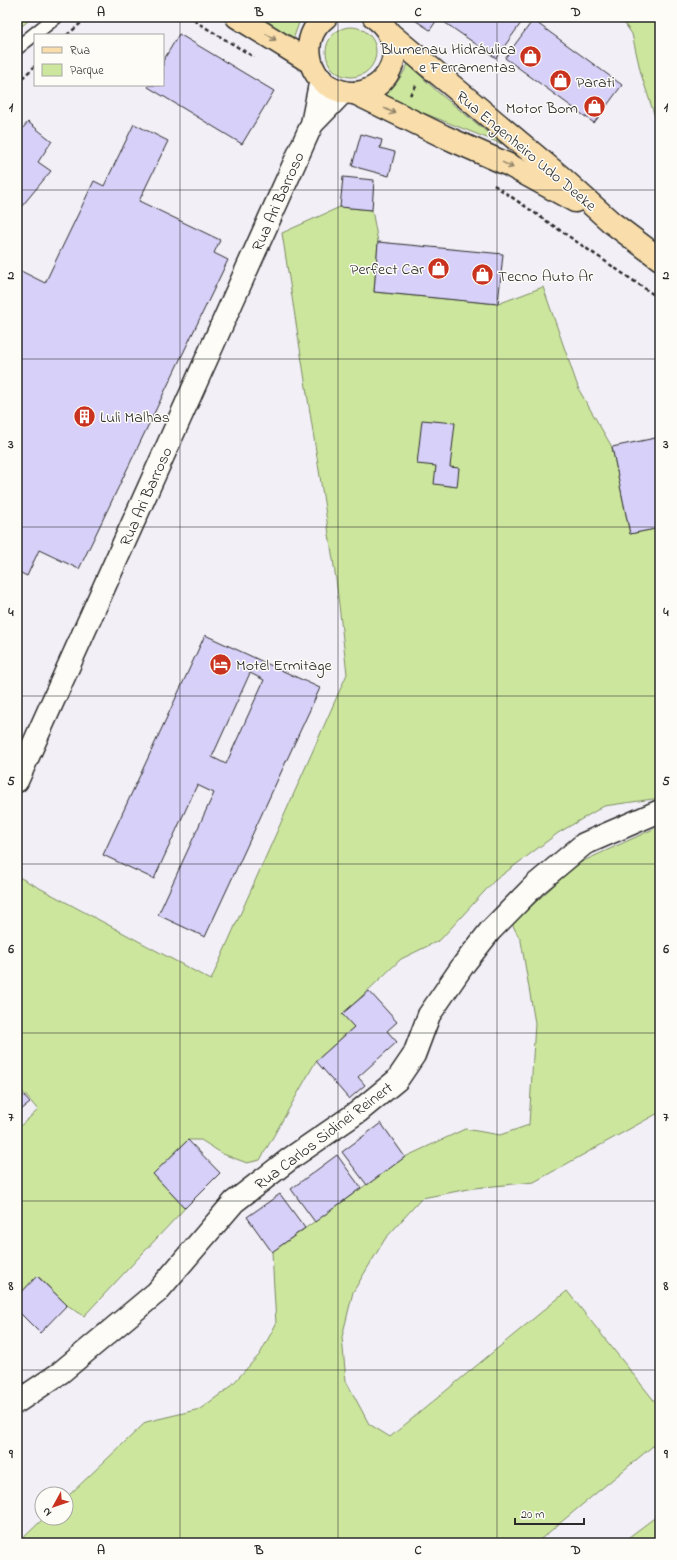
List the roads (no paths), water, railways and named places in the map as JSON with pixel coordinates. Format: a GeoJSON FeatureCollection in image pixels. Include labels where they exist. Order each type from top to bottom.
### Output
{"type":"FeatureCollection","features":[{"type":"Feature","properties":{"kind":"main road"},"geometry":{"type":"LineString","coordinates":[[237,17],[316,70]]}},
{"type":"Feature","properties":{"kind":"main road"},"geometry":{"type":"LineString","coordinates":[[316,70],[308,43],[313,31],[326,17]]}},
{"type":"Feature","properties":{"kind":"main road"},"geometry":{"type":"LineString","coordinates":[[349,93],[371,89],[380,83],[393,65],[393,45],[381,24]]}},
{"type":"Feature","properties":{"kind":"main road","name":"Rua Engenheiro Udo Deeke"},"geometry":{"type":"LineString","coordinates":[[381,24],[561,177],[611,222],[660,259]]}},
{"type":"Feature","properties":{"kind":"main road","name":"Rua Engenheiro Udo Deeke"},"geometry":{"type":"LineString","coordinates":[[316,70],[326,85],[349,93],[509,165],[611,222]]}},
{"type":"Feature","properties":{"kind":"street","name":"Rua Ari Barroso"},"geometry":{"type":"LineString","coordinates":[[17,781],[312,124],[316,70]]}},
{"type":"Feature","properties":{"kind":"street","name":"Rua Ari Barroso"},"geometry":{"type":"LineString","coordinates":[[312,124],[349,93]]}},
{"type":"Feature","properties":{"kind":"street","name":"Rua Carlos Sidinei Reinert"},"geometry":{"type":"LineString","coordinates":[[17,1402],[60,1373],[157,1292],[234,1202],[291,1158],[358,1112],[397,1080],[414,1054],[430,1015],[464,964],[490,931],[535,885],[584,844],[660,811]]}},
{"type":"Feature","properties":{"kind":"lane"},"geometry":{"type":"LineString","coordinates":[[35,34],[56,17]]}},
{"type":"Feature","properties":{"kind":"lane"},"geometry":{"type":"LineString","coordinates":[[17,48],[34,34]]}},
{"type":"Feature","properties":{"kind":"place","name":"Blumenau Hidráulica e Ferramentas"},"geometry":{"type":"Point","coordinates":[531,57]}},
{"type":"Feature","properties":{"kind":"place","name":"Parati"},"geometry":{"type":"Point","coordinates":[560,81]}},
{"type":"Feature","properties":{"kind":"place","name":"Motor Bom"},"geometry":{"type":"Point","coordinates":[594,107]}},
{"type":"Feature","properties":{"kind":"place","name":"Perfect Car"},"geometry":{"type":"Point","coordinates":[439,268]}},
{"type":"Feature","properties":{"kind":"place","name":"Tecno Auto Ar"},"geometry":{"type":"Point","coordinates":[482,275]}},
{"type":"Feature","properties":{"kind":"place","name":"Luli Malhas"},"geometry":{"type":"Point","coordinates":[85,416]}},
{"type":"Feature","properties":{"kind":"place","name":"Motel Ermitage"},"geometry":{"type":"Point","coordinates":[221,664]}}]}
